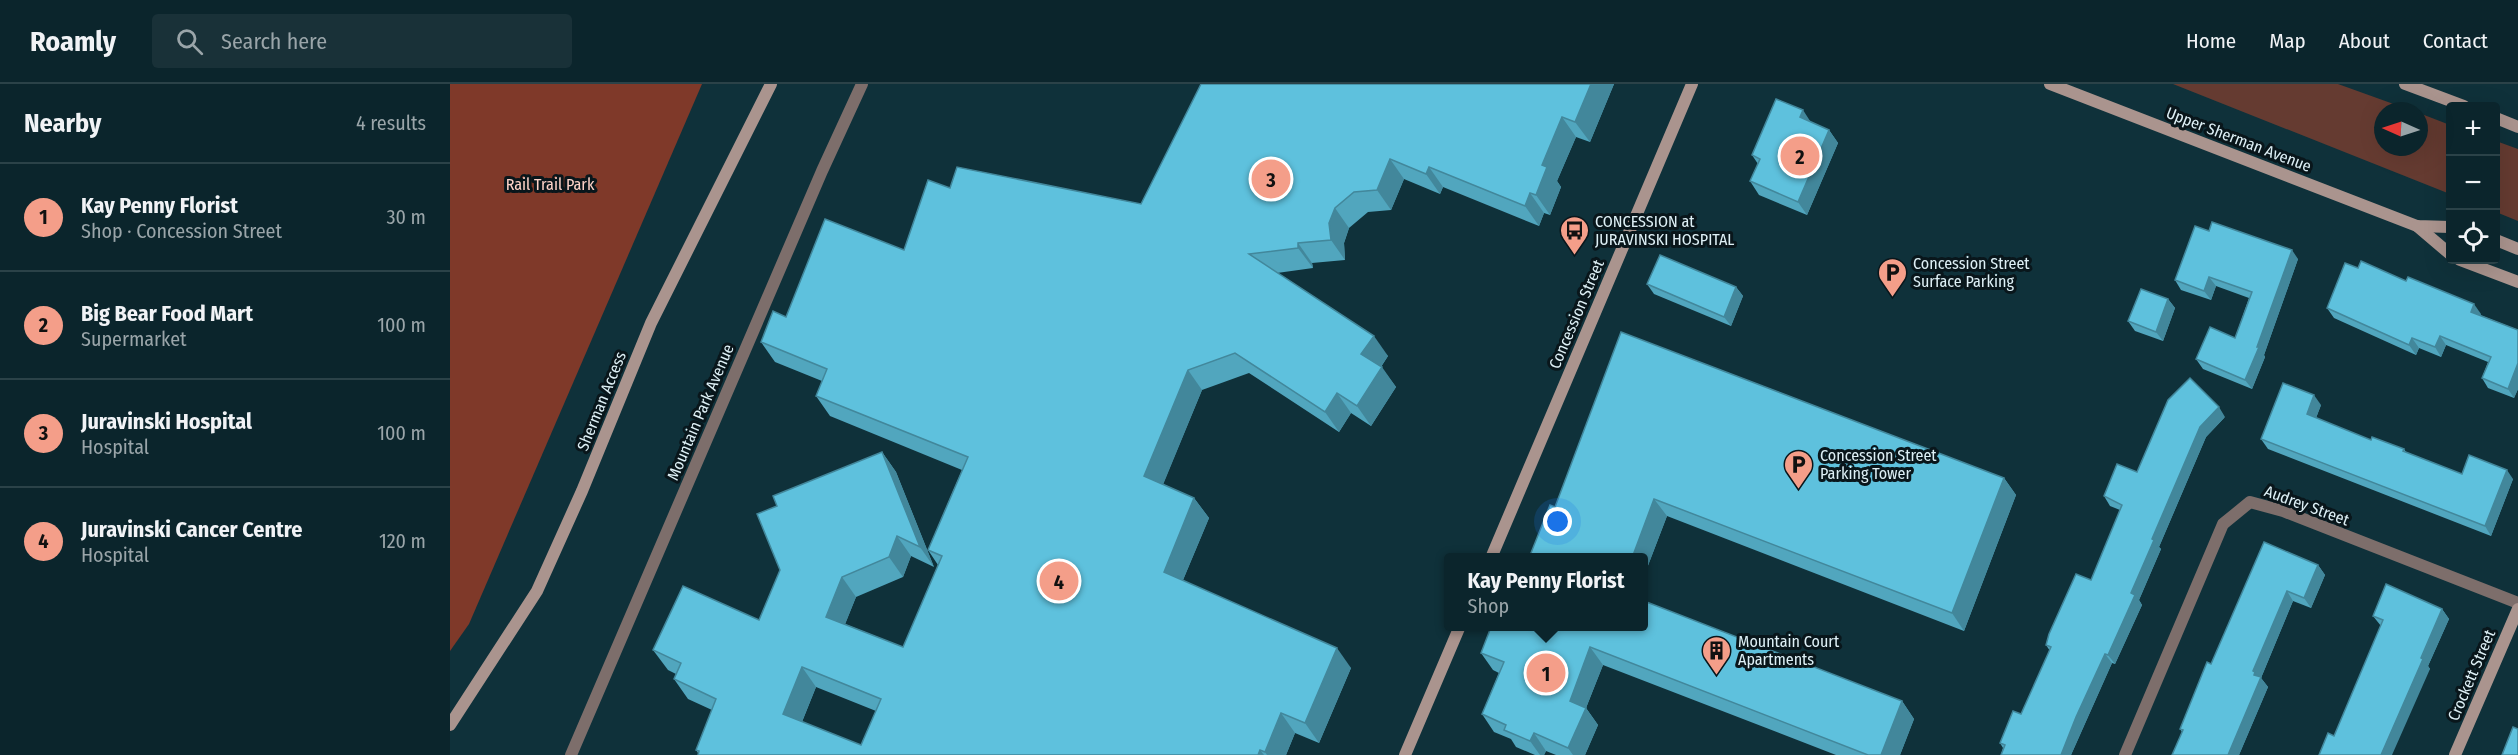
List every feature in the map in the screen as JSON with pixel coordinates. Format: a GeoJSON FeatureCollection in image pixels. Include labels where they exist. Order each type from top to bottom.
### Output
{"type":"FeatureCollection","features":[{"type":"Feature","properties":{"kind":"main road","name":"Sherman Access"},"geometry":{"type":"LineString","coordinates":[[450,725],[537,591],[582,490],[651,323],[771,84]]}},
{"type":"Feature","properties":{"kind":"main road","name":"Concession Street"},"geometry":{"type":"LineString","coordinates":[[1493,553],[1692,84]]}},
{"type":"Feature","properties":{"kind":"main road","name":"Upper Sherman Avenue"},"geometry":{"type":"LineString","coordinates":[[2050,84],[2417,225],[2446,227]]}},
{"type":"Feature","properties":{"kind":"main road"},"geometry":{"type":"LineString","coordinates":[[2405,84],[2453,102]]}},
{"type":"Feature","properties":{"kind":"main road"},"geometry":{"type":"LineString","coordinates":[[2500,120],[2518,127]]}},
{"type":"Feature","properties":{"kind":"main road","name":"Upper Sherman Avenue"},"geometry":{"type":"LineString","coordinates":[[2417,225],[2446,250]]}},
{"type":"Feature","properties":{"kind":"main road"},"geometry":{"type":"LineString","coordinates":[[2500,242],[2518,249]]}},
{"type":"Feature","properties":{"kind":"main road"},"geometry":{"type":"LineString","coordinates":[[2471,264],[2518,282]]}},
{"type":"Feature","properties":{"kind":"main road","name":"Crockett Street"},"geometry":{"type":"LineString","coordinates":[[2455,755],[2518,609]]}},
{"type":"Feature","properties":{"kind":"main road"},"geometry":{"type":"LineString","coordinates":[[1405,755],[1458,631]]}},
{"type":"Feature","properties":{"kind":"street","name":"Mountain Park Avenue"},"geometry":{"type":"LineString","coordinates":[[571,755],[861,84]]}},
{"type":"Feature","properties":{"kind":"street","name":"Audrey Street"},"geometry":{"type":"LineString","coordinates":[[2125,755],[2223,524],[2250,502],[2283,512],[2518,603]]}},
{"type":"Feature","properties":{"kind":"shaded area"},"geometry":{"type":"Polygon","coordinates":[[[2173,84],[2338,84],[2388,102],[2374,102],[2374,156],[2428,156],[2428,116],[2446,123],[2446,192],[2173,84]]]}},
{"type":"Feature","properties":{"kind":"shaded area"},"geometry":{"type":"Polygon","coordinates":[[[2500,142],[2518,149],[2518,221],[2500,214],[2500,142]]]}},
{"type":"Feature","properties":{"kind":"green space","name":"Rail Trail Park"},"geometry":{"type":"Polygon","coordinates":[[[450,84],[702,84],[469,624],[450,651],[450,84]]]}},
{"type":"Feature","properties":{"kind":"building"},"geometry":{"type":"Polygon","coordinates":[[[1201,84],[1591,84],[1575,122],[1562,117],[1542,165],[1547,167],[1536,195],[1530,193],[1525,206],[1429,167],[1426,174],[1390,159],[1377,190],[1354,192],[1335,208],[1329,223],[1331,240],[1298,243],[1298,248],[1249,254],[1374,336],[1361,354],[1382,367],[1357,406],[1337,393],[1325,412],[1235,353],[1188,370],[1144,476],[1194,498],[1164,572],[1337,648],[1305,723],[1281,713],[1265,752],[1260,750],[1258,755],[698,755],[699,751],[696,750],[716,699],[674,679],[681,663],[653,650],[683,586],[759,620],[780,570],[757,514],[777,506],[773,496],[882,452],[920,547],[897,536],[889,557],[842,577],[826,617],[903,647],[942,556],[928,550],[968,457],[816,396],[827,369],[761,342],[773,311],[786,317],[825,219],[904,250],[928,180],[950,188],[957,167],[1141,204],[1201,84]],[[802,667],[783,714],[861,745],[881,699],[802,667]]]}},
{"type":"Feature","properties":{"kind":"building"},"geometry":{"type":"Polygon","coordinates":[[[1776,99],[1803,110],[1800,117],[1829,130],[1798,202],[1750,181],[1760,159],[1752,155],[1776,99]]]}},
{"type":"Feature","properties":{"kind":"building"},"geometry":{"type":"Polygon","coordinates":[[[2212,222],[2292,250],[2257,347],[2259,347],[2245,380],[2196,359],[2210,327],[2235,338],[2252,292],[2209,277],[2204,291],[2175,280],[2195,226],[2209,231],[2212,222]]]}},
{"type":"Feature","properties":{"kind":"building"},"geometry":{"type":"Polygon","coordinates":[[[1660,255],[1736,287],[1724,317],[1647,284],[1660,255]]]}},
{"type":"Feature","properties":{"kind":"building"},"geometry":{"type":"Polygon","coordinates":[[[2361,261],[2406,281],[2408,277],[2474,304],[2471,312],[2518,330],[2518,363],[2508,389],[2482,378],[2491,357],[2440,336],[2435,347],[2412,338],[2409,345],[2327,308],[2345,263],[2358,268],[2361,261]]]}},
{"type":"Feature","properties":{"kind":"building"},"geometry":{"type":"Polygon","coordinates":[[[2141,289],[2168,299],[2156,332],[2128,321],[2141,289]]]}},
{"type":"Feature","properties":{"kind":"building","name":"Concession Street Parking Tower"},"geometry":{"type":"Polygon","coordinates":[[[1621,332],[2004,478],[1952,613],[1654,499],[1634,553],[1531,553],[1550,505],[1555,507],[1621,332]]]}},
{"type":"Feature","properties":{"kind":"building"},"geometry":{"type":"Polygon","coordinates":[[[2190,378],[2219,407],[2200,427],[2131,593],[2135,595],[2108,655],[2105,654],[2061,755],[2001,755],[2005,745],[2000,743],[2013,711],[2021,714],[2051,647],[2046,645],[2049,634],[2076,574],[2091,580],[2122,505],[2104,496],[2117,464],[2137,472],[2168,400],[2190,378]]]}},
{"type":"Feature","properties":{"kind":"building"},"geometry":{"type":"Polygon","coordinates":[[[2283,383],[2314,395],[2307,414],[2371,440],[2372,437],[2462,474],[2469,455],[2507,470],[2485,526],[2261,439],[2283,383]]]}},
{"type":"Feature","properties":{"kind":"building"},"geometry":{"type":"Polygon","coordinates":[[[2264,542],[2318,565],[2304,598],[2287,591],[2253,671],[2254,675],[2261,677],[2228,755],[2172,755],[2207,662],[2211,664],[2264,542]]]}},
{"type":"Feature","properties":{"kind":"building"},"geometry":{"type":"Polygon","coordinates":[[[2386,584],[2442,609],[2421,658],[2423,659],[2381,755],[2319,755],[2328,733],[2334,736],[2383,620],[2373,616],[2386,584]]]}},
{"type":"Feature","properties":{"kind":"building"},"geometry":{"type":"Polygon","coordinates":[[[1648,603],[1902,701],[1881,755],[1868,755],[1590,647],[1570,701],[1586,708],[1568,748],[1534,733],[1530,741],[1504,730],[1506,725],[1482,714],[1504,662],[1481,653],[1489,631],[1648,631],[1648,603]]]}},
{"type":"Feature","properties":{"kind":"building"},"geometry":{"type":"Polygon","coordinates":[[[2513,727],[2518,729],[2518,755],[2502,755],[2513,727]]]}},
{"type":"Feature","properties":{"kind":"place","name":"Big Bear Food Mart"},"geometry":{"type":"Point","coordinates":[1800,156]}},
{"type":"Feature","properties":{"kind":"place","name":"Juravinski Hospital"},"geometry":{"type":"Point","coordinates":[1271,179]}},
{"type":"Feature","properties":{"kind":"place","name":"CONCESSION at JURAVINSKI HOSPITAL"},"geometry":{"type":"Point","coordinates":[1574,256]}},
{"type":"Feature","properties":{"kind":"place","name":"Concession Street Surface Parking"},"geometry":{"type":"Point","coordinates":[1892,298]}},
{"type":"Feature","properties":{"kind":"place","name":"Concession Street Parking Tower"},"geometry":{"type":"Point","coordinates":[1799,490]}},
{"type":"Feature","properties":{"kind":"place","name":"Juravinski Cancer Centre"},"geometry":{"type":"Point","coordinates":[1059,581]}},
{"type":"Feature","properties":{"kind":"place","name":"Kay Penny Florist"},"geometry":{"type":"Point","coordinates":[1546,673]}},
{"type":"Feature","properties":{"kind":"place","name":"Mountain Court Apartments"},"geometry":{"type":"Point","coordinates":[1717,676]}}]}
